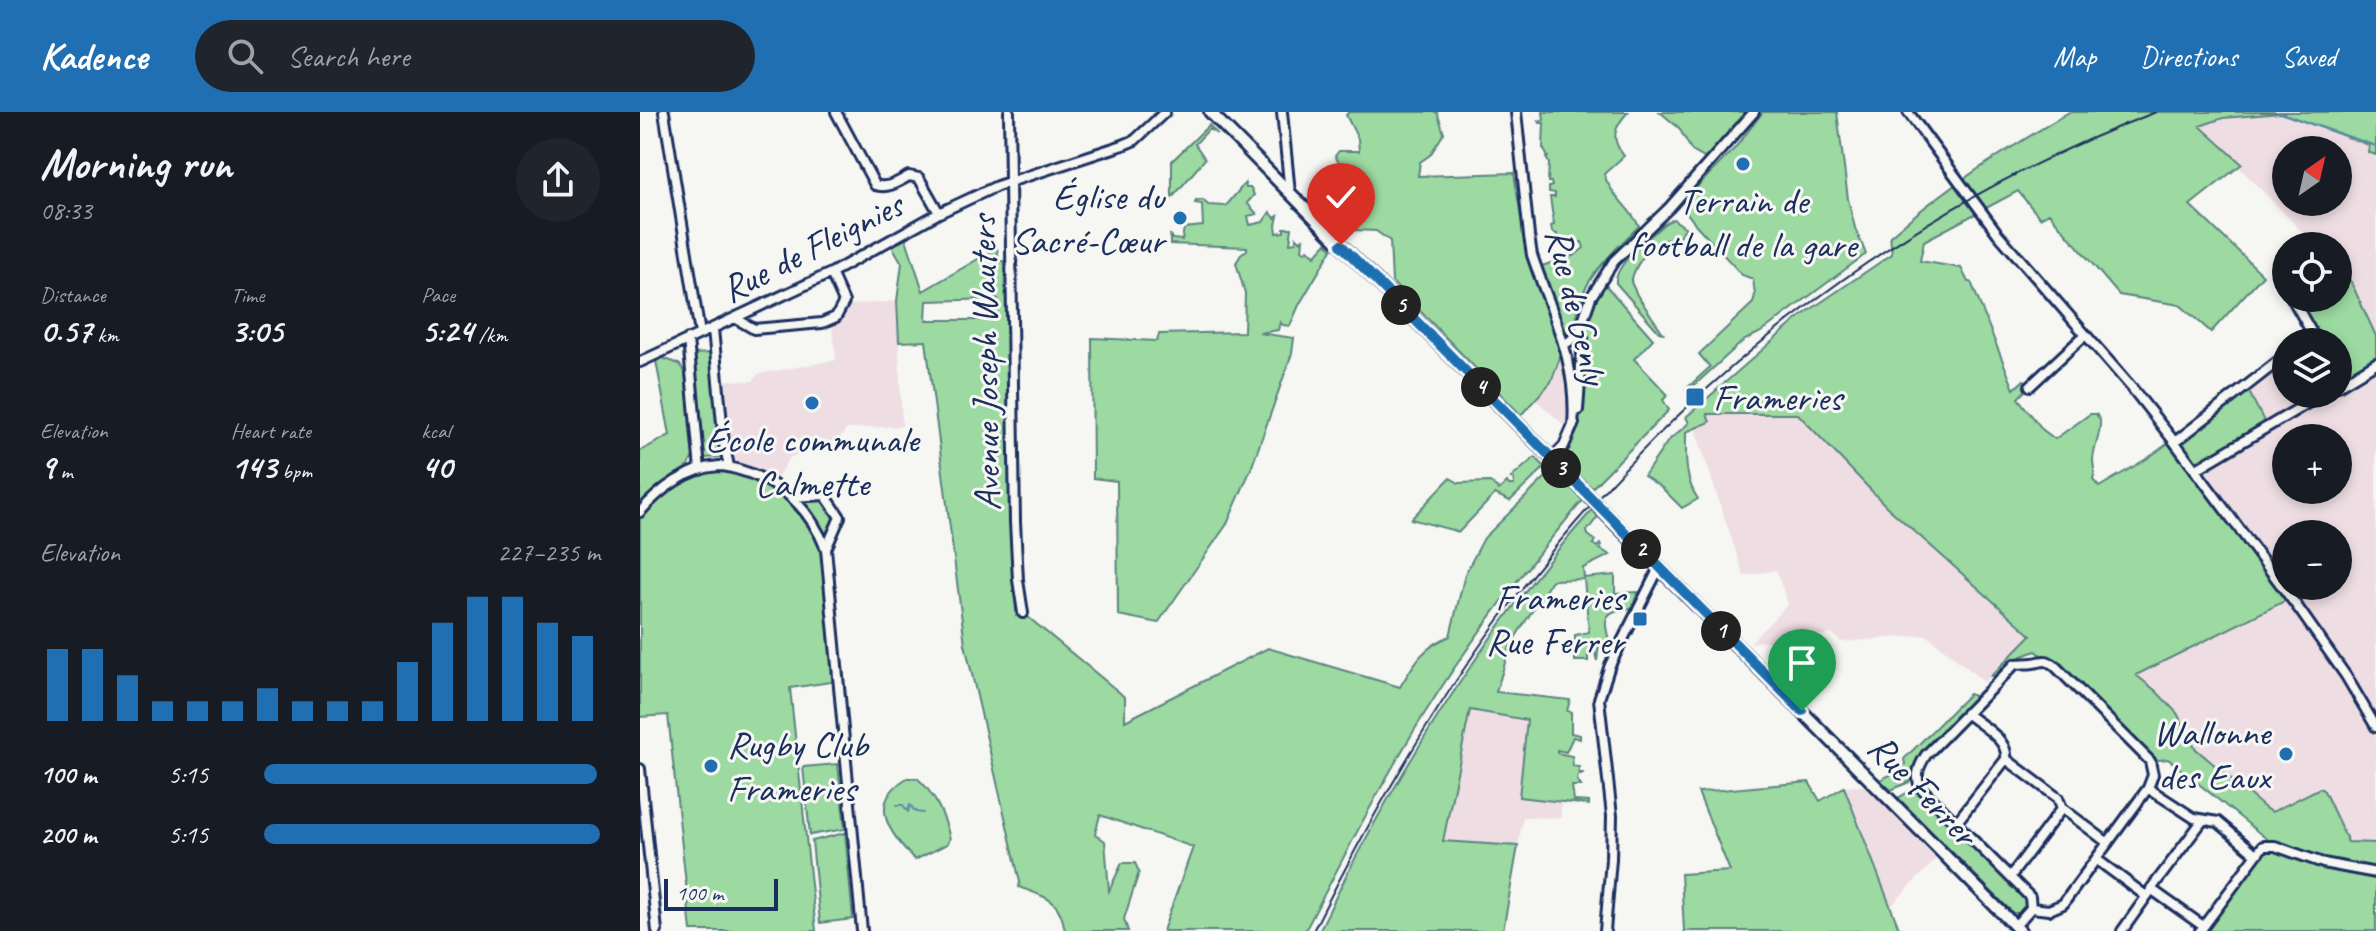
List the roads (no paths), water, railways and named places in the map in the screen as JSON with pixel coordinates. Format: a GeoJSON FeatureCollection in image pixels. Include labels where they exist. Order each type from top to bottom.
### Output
{"type":"FeatureCollection","features":[{"type":"Feature","properties":{"kind":"main road","name":"Rue Ferrer"},"geometry":{"type":"LineString","coordinates":[[1210,112],[2012,928]]}},
{"type":"Feature","properties":{"kind":"street"},"geometry":{"type":"LineString","coordinates":[[664,112],[700,334]]}},
{"type":"Feature","properties":{"kind":"street"},"geometry":{"type":"LineString","coordinates":[[836,112],[875,185],[882,188],[909,176],[919,178],[939,213]]}},
{"type":"Feature","properties":{"kind":"street","name":"Avenue Joseph Wauters"},"geometry":{"type":"LineString","coordinates":[[1009,112],[1015,522],[1023,613]]}},
{"type":"Feature","properties":{"kind":"street","name":"Rue de Fleignies"},"geometry":{"type":"LineString","coordinates":[[640,362],[831,273],[939,213],[1010,183],[1123,145],[1145,131],[1165,112]]}},
{"type":"Feature","properties":{"kind":"street"},"geometry":{"type":"LineString","coordinates":[[1282,112],[1290,193]]}},
{"type":"Feature","properties":{"kind":"street","name":"Rue de Genly"},"geometry":{"type":"LineString","coordinates":[[1516,112],[1532,255],[1564,345],[1574,385],[1573,426]]}},
{"type":"Feature","properties":{"kind":"street"},"geometry":{"type":"LineString","coordinates":[[1564,345],[1578,335],[1602,277],[1614,261],[1676,200],[1754,112]]}},
{"type":"Feature","properties":{"kind":"street"},"geometry":{"type":"LineString","coordinates":[[1908,112],[1998,234],[2175,442],[2373,713],[2376,727]]}},
{"type":"Feature","properties":{"kind":"street"},"geometry":{"type":"LineString","coordinates":[[735,318],[754,329],[831,320],[844,302],[831,273]]}},
{"type":"Feature","properties":{"kind":"street","name":"Rue de Genly"},"geometry":{"type":"LineString","coordinates":[[1573,426],[1581,398],[1585,313]]}},
{"type":"Feature","properties":{"kind":"street"},"geometry":{"type":"LineString","coordinates":[[713,329],[724,444],[729,466]]}},
{"type":"Feature","properties":{"kind":"street"},"geometry":{"type":"LineString","coordinates":[[2030,386],[2085,335]]}},
{"type":"Feature","properties":{"kind":"street"},"geometry":{"type":"LineString","coordinates":[[688,339],[700,470]]}},
{"type":"Feature","properties":{"kind":"street"},"geometry":{"type":"LineString","coordinates":[[1567,356],[1577,353],[1583,339]]}},
{"type":"Feature","properties":{"kind":"street"},"geometry":{"type":"LineString","coordinates":[[2352,378],[2376,363]]}},
{"type":"Feature","properties":{"kind":"street"},"geometry":{"type":"LineString","coordinates":[[2175,442],[2272,366]]}},
{"type":"Feature","properties":{"kind":"street"},"geometry":{"type":"LineString","coordinates":[[2195,470],[2299,408]]}},
{"type":"Feature","properties":{"kind":"street"},"geometry":{"type":"LineString","coordinates":[[1551,459],[1564,446],[1573,426]]}},
{"type":"Feature","properties":{"kind":"street"},"geometry":{"type":"LineString","coordinates":[[640,512],[665,488],[700,470],[729,466],[768,480],[792,497],[817,527],[826,549],[862,931]]}},
{"type":"Feature","properties":{"kind":"street"},"geometry":{"type":"LineString","coordinates":[[792,497],[825,495],[840,522],[826,549]]}},
{"type":"Feature","properties":{"kind":"street"},"geometry":{"type":"LineString","coordinates":[[1605,931],[1612,816],[1599,699],[1610,665],[1659,568]]}},
{"type":"Feature","properties":{"kind":"street"},"geometry":{"type":"LineString","coordinates":[[2012,928],[2031,908],[2030,897],[1920,787],[1917,775],[1926,755],[2015,664],[2047,660],[2150,761],[2153,775],[2148,788],[2061,906],[2049,910],[2031,908]]}},
{"type":"Feature","properties":{"kind":"street"},"geometry":{"type":"LineString","coordinates":[[1956,823],[2006,759],[2007,750],[2002,742],[1966,713]]}},
{"type":"Feature","properties":{"kind":"street"},"geometry":{"type":"LineString","coordinates":[[2006,759],[2058,798],[2062,808],[2108,843]]}},
{"type":"Feature","properties":{"kind":"street"},"geometry":{"type":"LineString","coordinates":[[640,769],[657,931]]}},
{"type":"Feature","properties":{"kind":"street"},"geometry":{"type":"LineString","coordinates":[[2148,788],[2194,818],[2218,822],[2256,854]]}},
{"type":"Feature","properties":{"kind":"street"},"geometry":{"type":"LineString","coordinates":[[2010,877],[2062,808]]}},
{"type":"Feature","properties":{"kind":"street"},"geometry":{"type":"LineString","coordinates":[[2122,931],[2203,820]]}},
{"type":"Feature","properties":{"kind":"street"},"geometry":{"type":"LineString","coordinates":[[2096,859],[2202,929],[2263,846],[2333,866],[2376,873]]}},
{"type":"Feature","properties":{"kind":"waterway"},"geometry":{"type":"LineString","coordinates":[[2277,112],[2376,146]]}},
{"type":"Feature","properties":{"kind":"waterway"},"geometry":{"type":"LineString","coordinates":[[897,805],[903,805],[908,812],[910,805],[916,812],[923,813]]}},
{"type":"Feature","properties":{"kind":"railway"},"geometry":{"type":"LineString","coordinates":[[1313,931],[1399,772],[1447,694],[1499,619],[1564,537],[1634,459],[1710,386],[1791,318],[1876,257],[1966,201],[2059,153],[2156,112]]}},
{"type":"Feature","properties":{"kind":"place","name":"Terrain de football de la gare"},"geometry":{"type":"Point","coordinates":[1743,164]}},
{"type":"Feature","properties":{"kind":"place","name":"Église du Sacré-Cœur"},"geometry":{"type":"Point","coordinates":[1180,218]}},
{"type":"Feature","properties":{"kind":"place","name":"Frameries"},"geometry":{"type":"Point","coordinates":[1695,397]}},
{"type":"Feature","properties":{"kind":"place","name":"École communale Calmette"},"geometry":{"type":"Point","coordinates":[812,403]}},
{"type":"Feature","properties":{"kind":"place","name":"Frameries Rue Ferrer"},"geometry":{"type":"Point","coordinates":[1640,619]}},
{"type":"Feature","properties":{"kind":"place","name":"Wallonne des Eaux"},"geometry":{"type":"Point","coordinates":[2286,754]}},
{"type":"Feature","properties":{"kind":"place","name":"Rugby Club Frameries"},"geometry":{"type":"Point","coordinates":[711,766]}}]}
